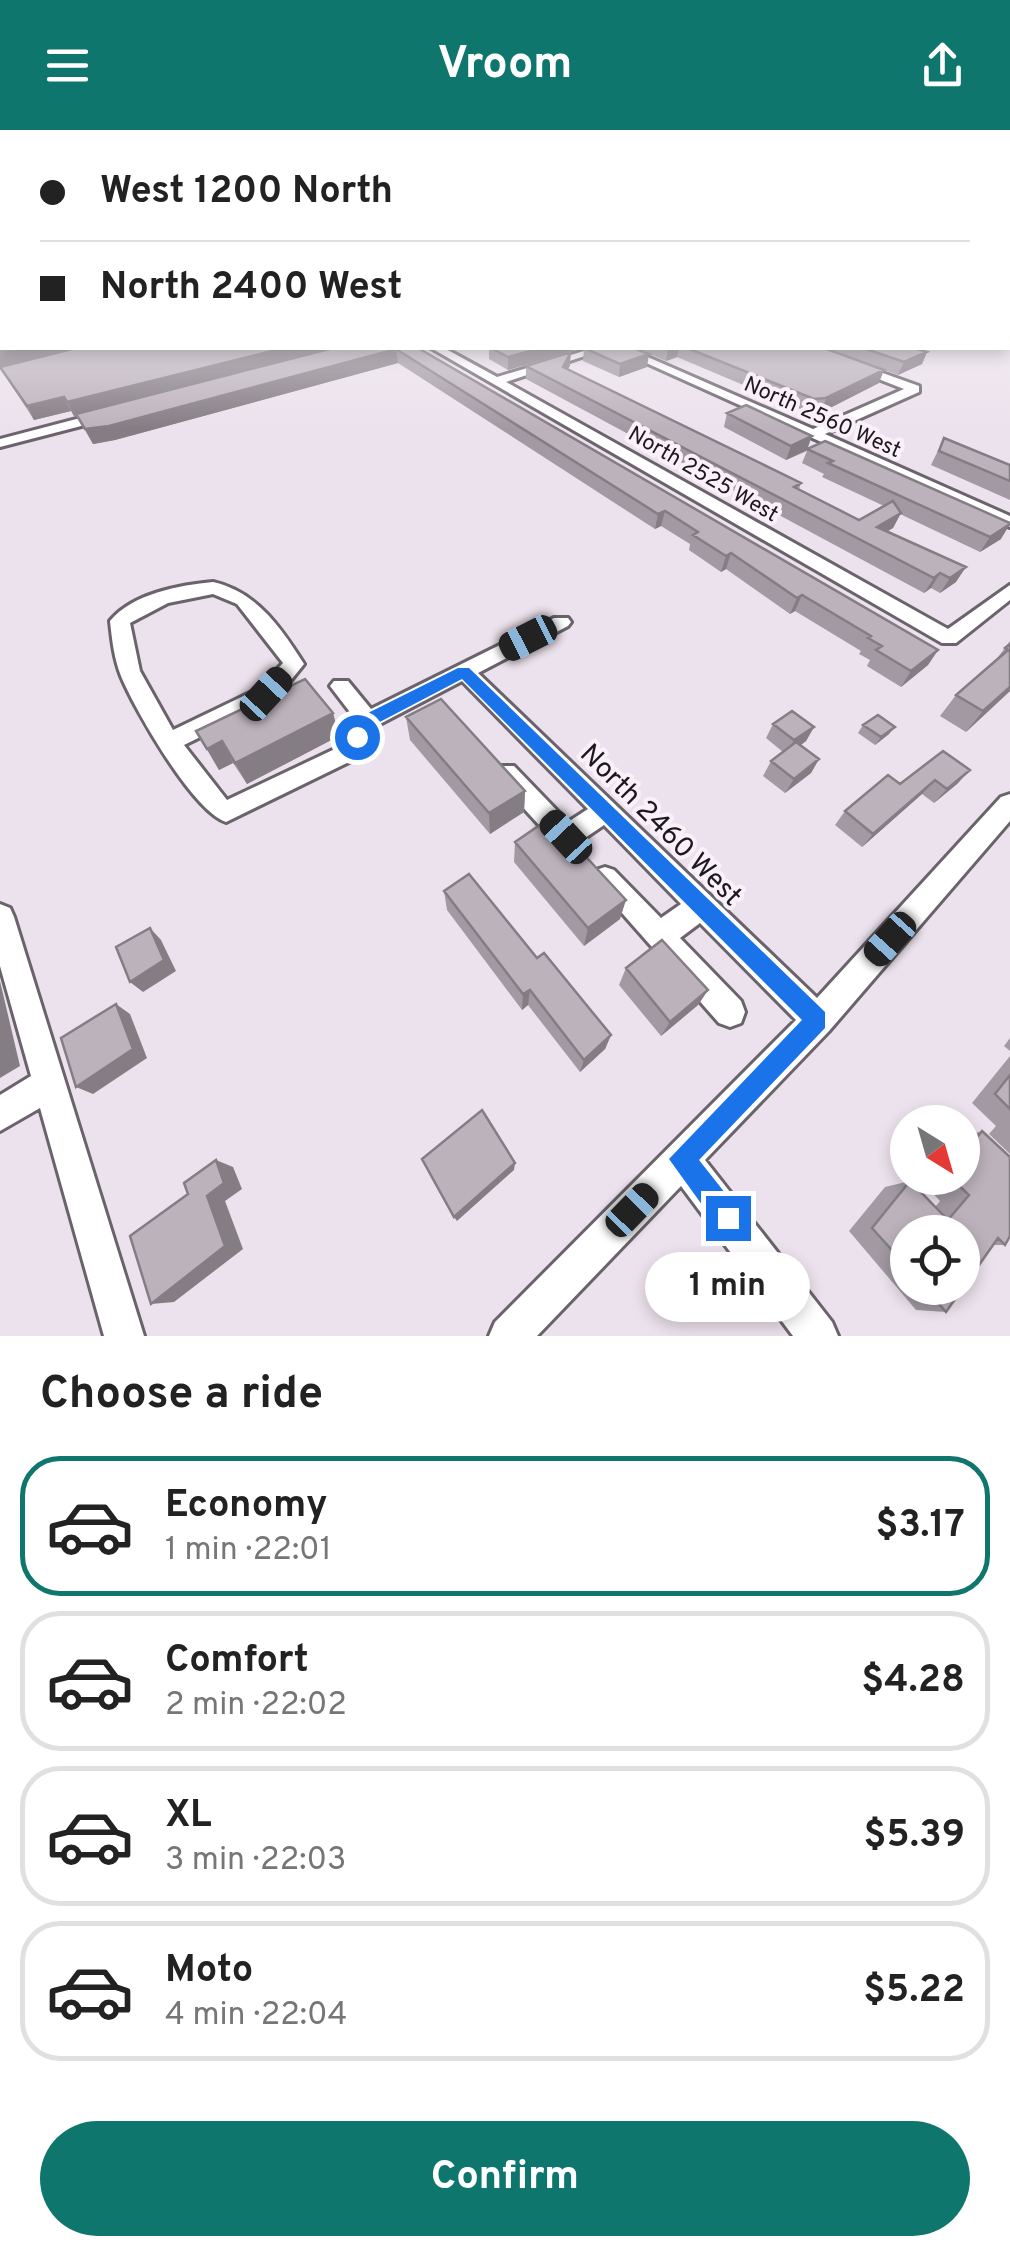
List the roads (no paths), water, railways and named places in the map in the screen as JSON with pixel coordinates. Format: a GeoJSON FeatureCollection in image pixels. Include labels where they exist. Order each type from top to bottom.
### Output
{"type":"FeatureCollection","features":[{"type":"Feature","properties":{"kind":"street","name":"North 2525 West"},"geometry":{"type":"LineString","coordinates":[[441,350],[950,638],[1010,591]]}},
{"type":"Feature","properties":{"kind":"street"},"geometry":{"type":"LineString","coordinates":[[497,382],[598,350]]}},
{"type":"Feature","properties":{"kind":"street","name":"North 2560 West"},"geometry":{"type":"LineString","coordinates":[[625,350],[1010,522]]}},
{"type":"Feature","properties":{"kind":"street"},"geometry":{"type":"LineString","coordinates":[[809,350],[916,389],[814,434]]}},
{"type":"Feature","properties":{"kind":"street"},"geometry":{"type":"LineString","coordinates":[[2,439],[118,412]]}},
{"type":"Feature","properties":{"kind":"street"},"geometry":{"type":"LineString","coordinates":[[171,741],[266,694],[294,664],[237,592],[220,586],[192,587],[132,610],[120,621],[133,684],[171,741],[214,804],[226,812],[346,754],[368,720],[561,622]]}},
{"type":"Feature","properties":{"kind":"street","name":"North 2460 West"},"geometry":{"type":"LineString","coordinates":[[464,672],[818,1020]]}},
{"type":"Feature","properties":{"kind":"street"},"geometry":{"type":"LineString","coordinates":[[342,686],[368,720]]}},
{"type":"Feature","properties":{"kind":"street"},"geometry":{"type":"LineString","coordinates":[[430,688],[454,715]]}},
{"type":"Feature","properties":{"kind":"street"},"geometry":{"type":"LineString","coordinates":[[507,774],[545,752]]}},
{"type":"Feature","properties":{"kind":"street"},"geometry":{"type":"LineString","coordinates":[[489,754],[730,1012]]}},
{"type":"Feature","properties":{"kind":"street"},"geometry":{"type":"LineString","coordinates":[[509,1336],[818,1020],[1010,804]]}},
{"type":"Feature","properties":{"kind":"street"},"geometry":{"type":"LineString","coordinates":[[566,837],[605,811]]}},
{"type":"Feature","properties":{"kind":"street"},"geometry":{"type":"LineString","coordinates":[[659,936],[701,906]]}},
{"type":"Feature","properties":{"kind":"street"},"geometry":{"type":"LineString","coordinates":[[0,917],[124,1336]]}},
{"type":"Feature","properties":{"kind":"street"},"geometry":{"type":"LineString","coordinates":[[0,1114],[49,1083]]}},
{"type":"Feature","properties":{"kind":"street"},"geometry":{"type":"LineString","coordinates":[[682,1159],[818,1336]]}}]}
